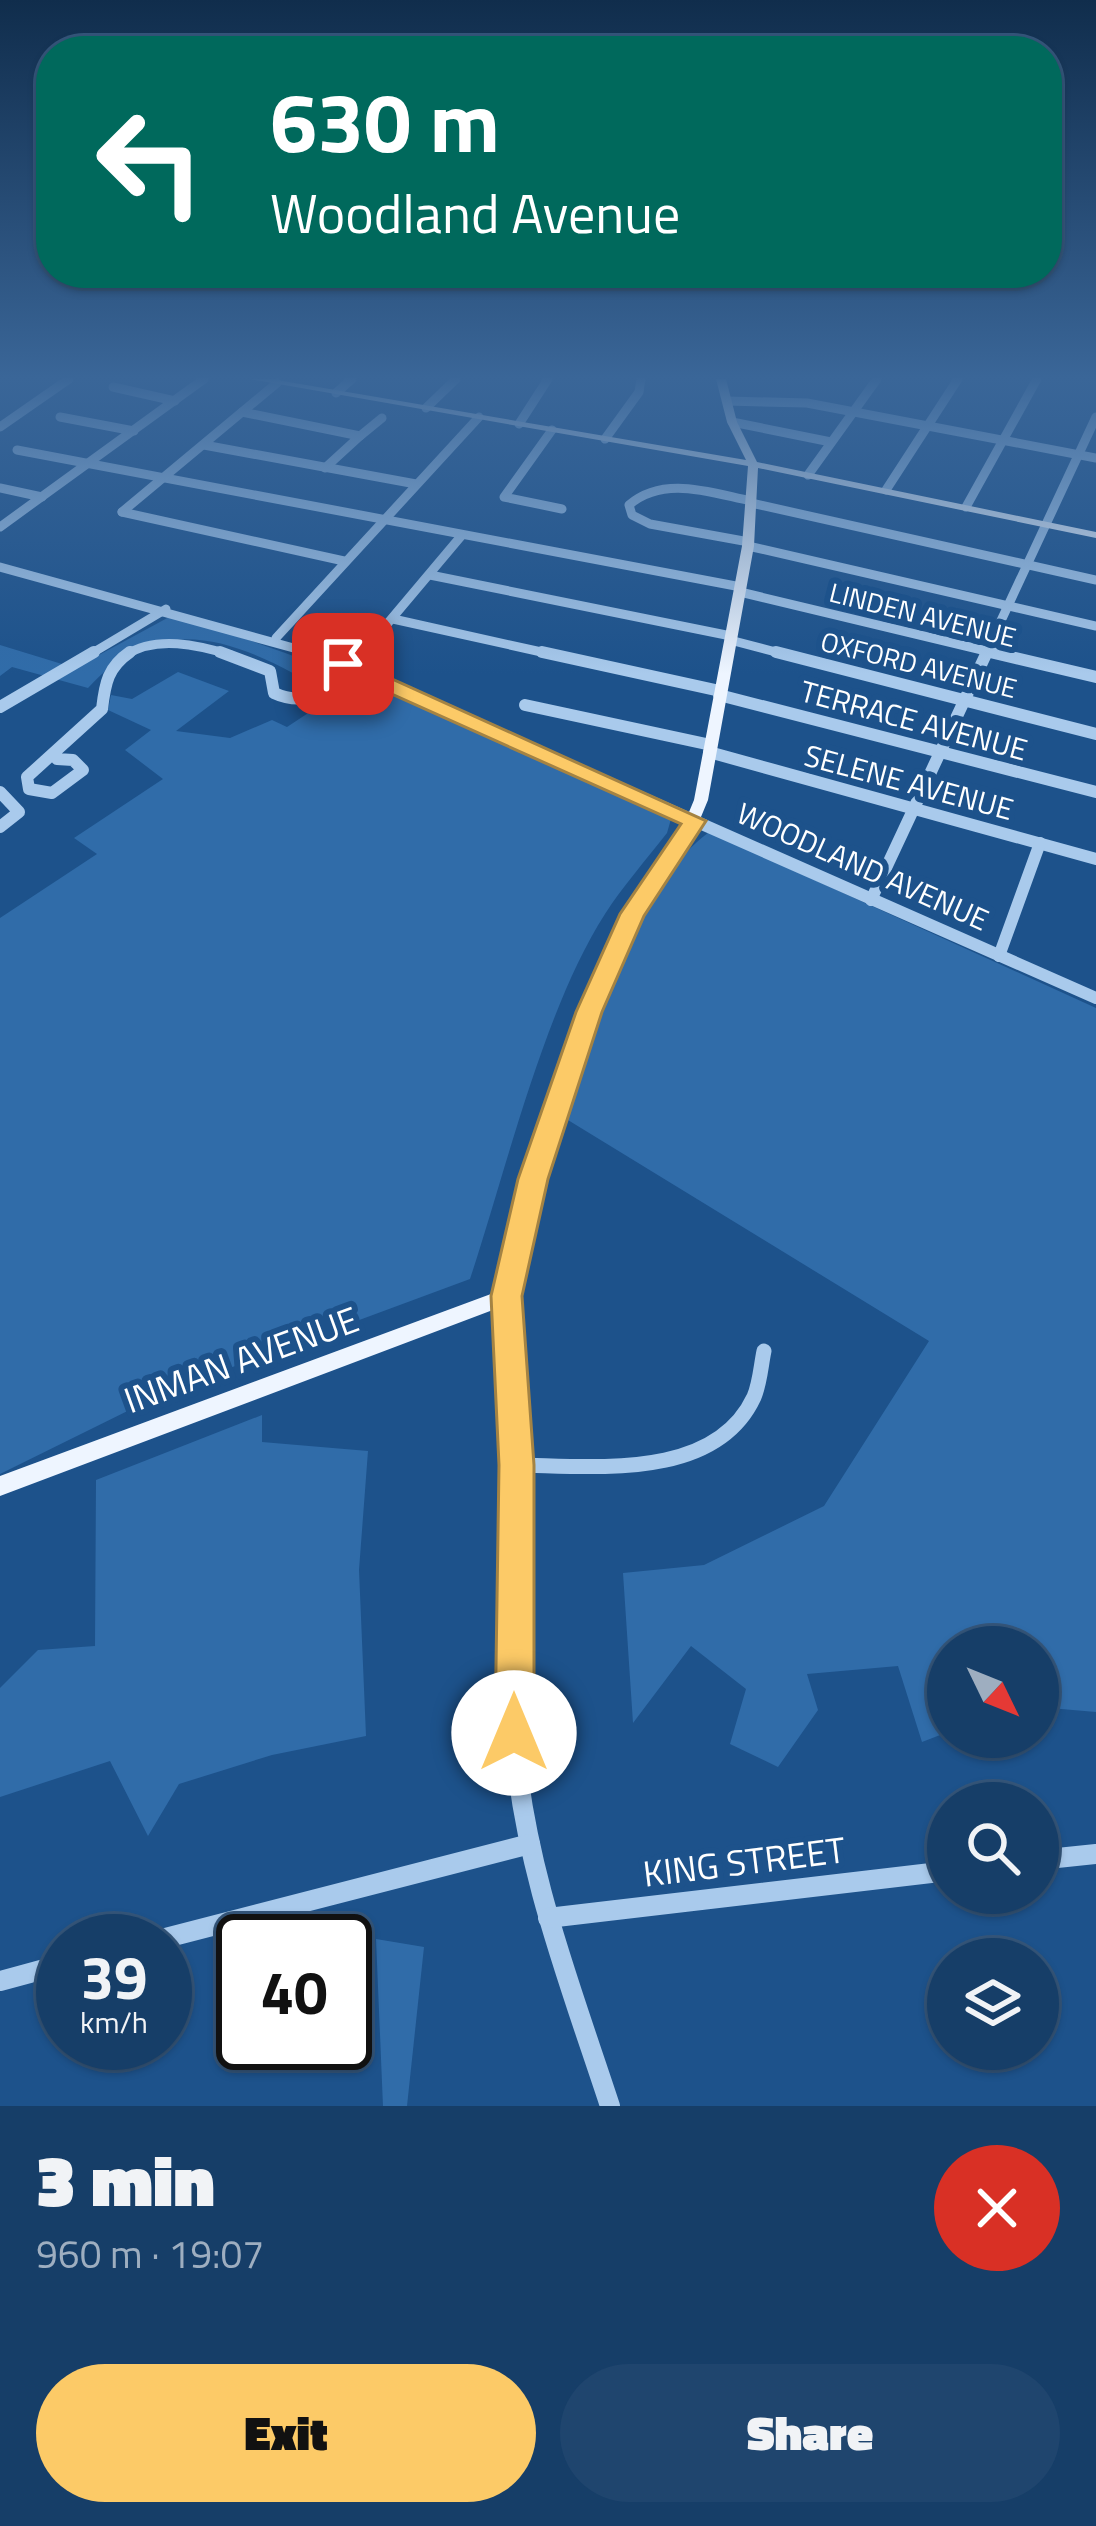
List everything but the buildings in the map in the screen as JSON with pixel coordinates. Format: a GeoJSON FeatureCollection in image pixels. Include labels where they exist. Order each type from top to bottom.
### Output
{"type":"FeatureCollection","features":[{"type":"Feature","properties":{"kind":"main road"},"geometry":{"type":"LineString","coordinates":[[507,1296],[533,1179],[589,1012],[632,914],[694,821],[748,544],[752,477]]}},
{"type":"Feature","properties":{"kind":"main road"},"geometry":{"type":"LineString","coordinates":[[820,477],[1096,535]]}},
{"type":"Feature","properties":{"kind":"main road","name":"INMAN AVENUE"},"geometry":{"type":"LineString","coordinates":[[0,1486],[507,1296]]}},
{"type":"Feature","properties":{"kind":"street"},"geometry":{"type":"LineString","coordinates":[[0,526],[70,477]]}},
{"type":"Feature","properties":{"kind":"street","name":"LINDEN AVENUE"},"geometry":{"type":"LineString","coordinates":[[154,477],[740,590],[1096,677]]}},
{"type":"Feature","properties":{"kind":"street"},"geometry":{"type":"LineString","coordinates":[[380,477],[416,484]]}},
{"type":"Feature","properties":{"kind":"street"},"geometry":{"type":"LineString","coordinates":[[276,638],[422,477]]}},
{"type":"Feature","properties":{"kind":"street"},"geometry":{"type":"LineString","coordinates":[[518,477],[504,497],[562,509]]}},
{"type":"Feature","properties":{"kind":"street"},"geometry":{"type":"LineString","coordinates":[[886,490],[894,477]]}},
{"type":"Feature","properties":{"kind":"street"},"geometry":{"type":"LineString","coordinates":[[966,507],[982,477]]}},
{"type":"Feature","properties":{"kind":"street"},"geometry":{"type":"LineString","coordinates":[[871,900],[1069,477]]}},
{"type":"Feature","properties":{"kind":"street"},"geometry":{"type":"LineString","coordinates":[[162,479],[122,512],[344,560]]}},
{"type":"Feature","properties":{"kind":"street"},"geometry":{"type":"LineString","coordinates":[[0,488],[42,497]]}},
{"type":"Feature","properties":{"kind":"street"},"geometry":{"type":"LineString","coordinates":[[1096,580],[751,502],[661,488],[644,492],[629,505],[632,515],[650,524],[1096,626]]}},
{"type":"Feature","properties":{"kind":"street"},"geometry":{"type":"LineString","coordinates":[[57,759],[73,760],[83,770],[52,793],[28,789],[27,777],[57,759],[68,740],[102,709],[106,675],[122,660],[155,645],[189,643],[261,664],[270,671],[274,693],[286,700],[320,695],[355,670],[462,535]]}},
{"type":"Feature","properties":{"kind":"street","name":"WOODLAND AVENUE"},"geometry":{"type":"LineString","coordinates":[[0,567],[276,638],[1096,998]]}},
{"type":"Feature","properties":{"kind":"street","name":"OXFORD AVENUE"},"geometry":{"type":"LineString","coordinates":[[430,575],[730,638],[1096,734]]}},
{"type":"Feature","properties":{"kind":"street"},"geometry":{"type":"LineString","coordinates":[[0,706],[166,609]]}},
{"type":"Feature","properties":{"kind":"street","name":"TERRACE AVENUE"},"geometry":{"type":"LineString","coordinates":[[393,619],[720,693],[1096,792]]}},
{"type":"Feature","properties":{"kind":"street","name":"SELENE AVENUE"},"geometry":{"type":"LineString","coordinates":[[525,705],[710,749],[1096,859]]}},
{"type":"Feature","properties":{"kind":"street"},"geometry":{"type":"LineString","coordinates":[[0,792],[19,808],[0,827]]}},
{"type":"Feature","properties":{"kind":"street"},"geometry":{"type":"LineString","coordinates":[[999,956],[1040,843]]}},
{"type":"Feature","properties":{"kind":"street"},"geometry":{"type":"LineString","coordinates":[[507,1296],[517,1465],[514,1733],[530,1844],[548,1918],[610,2106]]}},
{"type":"Feature","properties":{"kind":"street"},"geometry":{"type":"LineString","coordinates":[[517,1465],[663,1463],[686,1456],[713,1442],[744,1413],[762,1378],[764,1351]]}},
{"type":"Feature","properties":{"kind":"street"},"geometry":{"type":"LineString","coordinates":[[192,1931],[530,1844]]}},
{"type":"Feature","properties":{"kind":"street"},"geometry":{"type":"LineString","coordinates":[[1059,1858],[1096,1854]]}},
{"type":"Feature","properties":{"kind":"street","name":"KING STREET"},"geometry":{"type":"LineString","coordinates":[[548,1918],[927,1873]]}},
{"type":"Feature","properties":{"kind":"street"},"geometry":{"type":"LineString","coordinates":[[0,1981],[36,1971]]}},
{"type":"Feature","properties":{"kind":"shaded area"},"geometry":{"type":"Polygon","coordinates":[[[171,616],[362,682],[671,819],[667,833],[605,914],[563,996],[470,1279],[168,1391],[0,1474],[0,918],[97,854],[74,838],[163,779],[125,750],[151,730],[108,710],[111,695],[132,699],[178,672],[229,691],[176,731],[230,738],[272,720],[287,727],[334,696],[270,662],[208,641],[147,646],[117,662],[88,688],[12,667],[0,676],[0,645],[75,668],[171,616]]]}},
{"type":"Feature","properties":{"kind":"shaded area"},"geometry":{"type":"Polygon","coordinates":[[[709,832],[1096,1008],[1096,1712],[1059,1709],[1059,1626],[927,1626],[927,1740],[922,1742],[898,1666],[807,1674],[818,1710],[778,1767],[730,1744],[746,1689],[691,1646],[633,1723],[623,1573],[704,1565],[824,1506],[929,1341],[563,1117],[619,963],[637,924],[682,857],[709,832]]]}},
{"type":"Feature","properties":{"kind":"shaded area"},"geometry":{"type":"Polygon","coordinates":[[[262,1415],[262,1442],[368,1451],[359,1570],[366,1736],[272,1755],[179,1784],[148,1836],[110,1761],[0,1797],[0,1688],[38,1650],[95,1646],[96,1480],[262,1415]]]}},
{"type":"Feature","properties":{"kind":"shaded area"},"geometry":{"type":"Polygon","coordinates":[[[376,1939],[424,1947],[407,2106],[383,2106],[376,1939]]]}},
{"type":"Feature","properties":{"kind":"route"},"geometry":{"type":"LineString","coordinates":[[343,664],[694,821],[632,914],[589,1012],[533,1179],[507,1296],[517,1465],[514,1733]]}}]}
